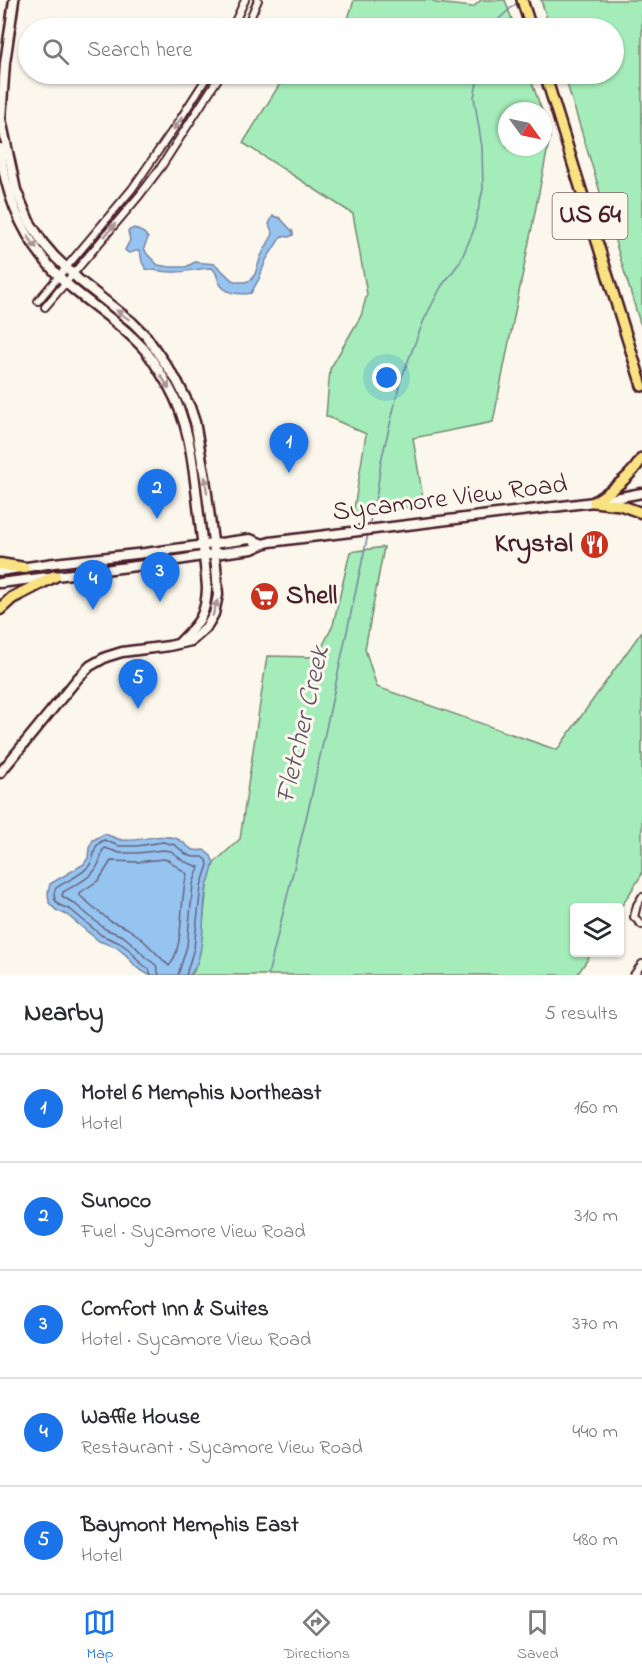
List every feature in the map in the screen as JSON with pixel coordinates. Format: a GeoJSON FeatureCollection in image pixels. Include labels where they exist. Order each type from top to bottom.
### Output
{"type":"FeatureCollection","features":[{"type":"Feature","properties":{"kind":"highway"},"geometry":{"type":"LineString","coordinates":[[0,564],[24,568]]}},
{"type":"Feature","properties":{"kind":"highway"},"geometry":{"type":"LineString","coordinates":[[0,609],[12,598],[55,576]]}},
{"type":"Feature","properties":{"kind":"main road"},"geometry":{"type":"LineString","coordinates":[[522,0],[528,18]]}},
{"type":"Feature","properties":{"kind":"main road","name":"US 64"},"geometry":{"type":"LineString","coordinates":[[548,84],[638,358],[642,386]]}},
{"type":"Feature","properties":{"kind":"main road"},"geometry":{"type":"LineString","coordinates":[[594,502],[631,474],[642,458]]}},
{"type":"Feature","properties":{"kind":"main road"},"geometry":{"type":"LineString","coordinates":[[594,502],[620,506],[642,513]]}},
{"type":"Feature","properties":{"kind":"street"},"geometry":{"type":"LineString","coordinates":[[14,0],[5,63],[1,120],[16,190],[29,221],[43,243],[72,274],[139,329],[177,381],[190,406],[195,422],[205,478],[208,544],[204,556],[207,588],[205,609],[199,621],[178,644]]}},
{"type":"Feature","properties":{"kind":"street"},"geometry":{"type":"LineString","coordinates":[[237,18],[245,0]]}},
{"type":"Feature","properties":{"kind":"street"},"geometry":{"type":"LineString","coordinates":[[250,18],[258,0]]}},
{"type":"Feature","properties":{"kind":"street"},"geometry":{"type":"LineString","coordinates":[[38,301],[132,189],[203,84]]}},
{"type":"Feature","properties":{"kind":"street"},"geometry":{"type":"LineString","coordinates":[[45,307],[161,167],[214,84]]}},
{"type":"Feature","properties":{"kind":"street"},"geometry":{"type":"LineString","coordinates":[[0,148],[5,180],[20,224],[39,253],[65,282],[127,332],[145,350],[170,388],[183,417],[193,457],[208,544],[214,554],[218,595],[214,614],[206,628],[191,641],[160,648],[122,652],[99,660],[90,666],[0,773]]}},
{"type":"Feature","properties":{"kind":"street","name":"Sycamore View Road"},"geometry":{"type":"LineString","coordinates":[[0,583],[252,549],[263,544],[642,494]]}},
{"type":"Feature","properties":{"kind":"street","name":"Sycamore View Road"},"geometry":{"type":"LineString","coordinates":[[0,571],[54,562],[250,539],[263,544]]}},
{"type":"Feature","properties":{"kind":"street"},"geometry":{"type":"LineString","coordinates":[[642,897],[634,917],[642,925]]}},
{"type":"Feature","properties":{"kind":"street"},"geometry":{"type":"LineString","coordinates":[[634,975],[642,964]]}},
{"type":"Feature","properties":{"kind":"green space"},"geometry":{"type":"Polygon","coordinates":[[[354,0],[432,0],[436,3],[473,7],[481,0],[505,0],[511,18],[348,18],[354,0]]]}},
{"type":"Feature","properties":{"kind":"green space"},"geometry":{"type":"Polygon","coordinates":[[[541,0],[642,0],[642,321],[640,323],[567,84],[624,84],[624,18],[547,18],[541,0]]]}},
{"type":"Feature","properties":{"kind":"green space"},"geometry":{"type":"Polygon","coordinates":[[[280,84],[533,84],[539,102],[498,102],[498,156],[546,156],[493,422],[413,438],[424,505],[353,515],[366,434],[326,416],[330,369],[361,316],[367,294],[353,214],[243,143],[280,84]]]}},
{"type":"Feature","properties":{"kind":"green space"},"geometry":{"type":"Polygon","coordinates":[[[384,547],[365,649],[377,687],[557,750],[642,631],[642,874],[624,903],[570,903],[570,957],[589,957],[577,975],[190,975],[194,971],[200,949],[207,886],[214,863],[240,839],[267,656],[317,657],[333,625],[350,552],[384,547]]]}},
{"type":"Feature","properties":{"kind":"water"},"geometry":{"type":"Polygon","coordinates":[[[273,216],[280,218],[293,232],[293,235],[280,238],[266,260],[251,293],[237,294],[228,291],[221,286],[212,268],[177,272],[146,269],[140,251],[129,253],[125,250],[130,240],[128,231],[134,228],[148,238],[144,248],[158,265],[186,267],[195,262],[215,264],[232,280],[245,282],[251,280],[255,274],[261,256],[273,234],[269,224],[273,216]]]}},
{"type":"Feature","properties":{"kind":"water"},"geometry":{"type":"Polygon","coordinates":[[[104,834],[122,840],[162,836],[175,838],[191,849],[204,850],[211,856],[214,863],[205,896],[199,957],[190,975],[149,975],[137,968],[116,947],[99,941],[49,903],[50,884],[84,864],[93,840],[104,834]]]}},
{"type":"Feature","properties":{"kind":"waterway","name":"Fletcher Creek"},"geometry":{"type":"LineString","coordinates":[[500,18],[519,2]]}},
{"type":"Feature","properties":{"kind":"waterway","name":"Fletcher Creek"},"geometry":{"type":"LineString","coordinates":[[369,526],[381,461],[401,379],[424,320],[441,287],[460,262],[473,232],[483,189],[482,147],[474,97],[477,84]]}},
{"type":"Feature","properties":{"kind":"waterway","name":"Fletcher Creek"},"geometry":{"type":"LineString","coordinates":[[268,975],[311,798],[368,534]]}},
{"type":"Feature","properties":{"kind":"place","name":"Motel 6 Memphis Northeast"},"geometry":{"type":"Point","coordinates":[289,473]}},
{"type":"Feature","properties":{"kind":"place","name":"Sunoco"},"geometry":{"type":"Point","coordinates":[157,519]}},
{"type":"Feature","properties":{"kind":"place","name":"Krystal"},"geometry":{"type":"Point","coordinates":[594,544]}},
{"type":"Feature","properties":{"kind":"place","name":"Shell"},"geometry":{"type":"Point","coordinates":[265,596]}},
{"type":"Feature","properties":{"kind":"place","name":"Comfort Inn & Suites"},"geometry":{"type":"Point","coordinates":[160,602]}},
{"type":"Feature","properties":{"kind":"place","name":"Waffle House"},"geometry":{"type":"Point","coordinates":[93,610]}},
{"type":"Feature","properties":{"kind":"place","name":"Baymont Memphis East"},"geometry":{"type":"Point","coordinates":[138,709]}}]}
